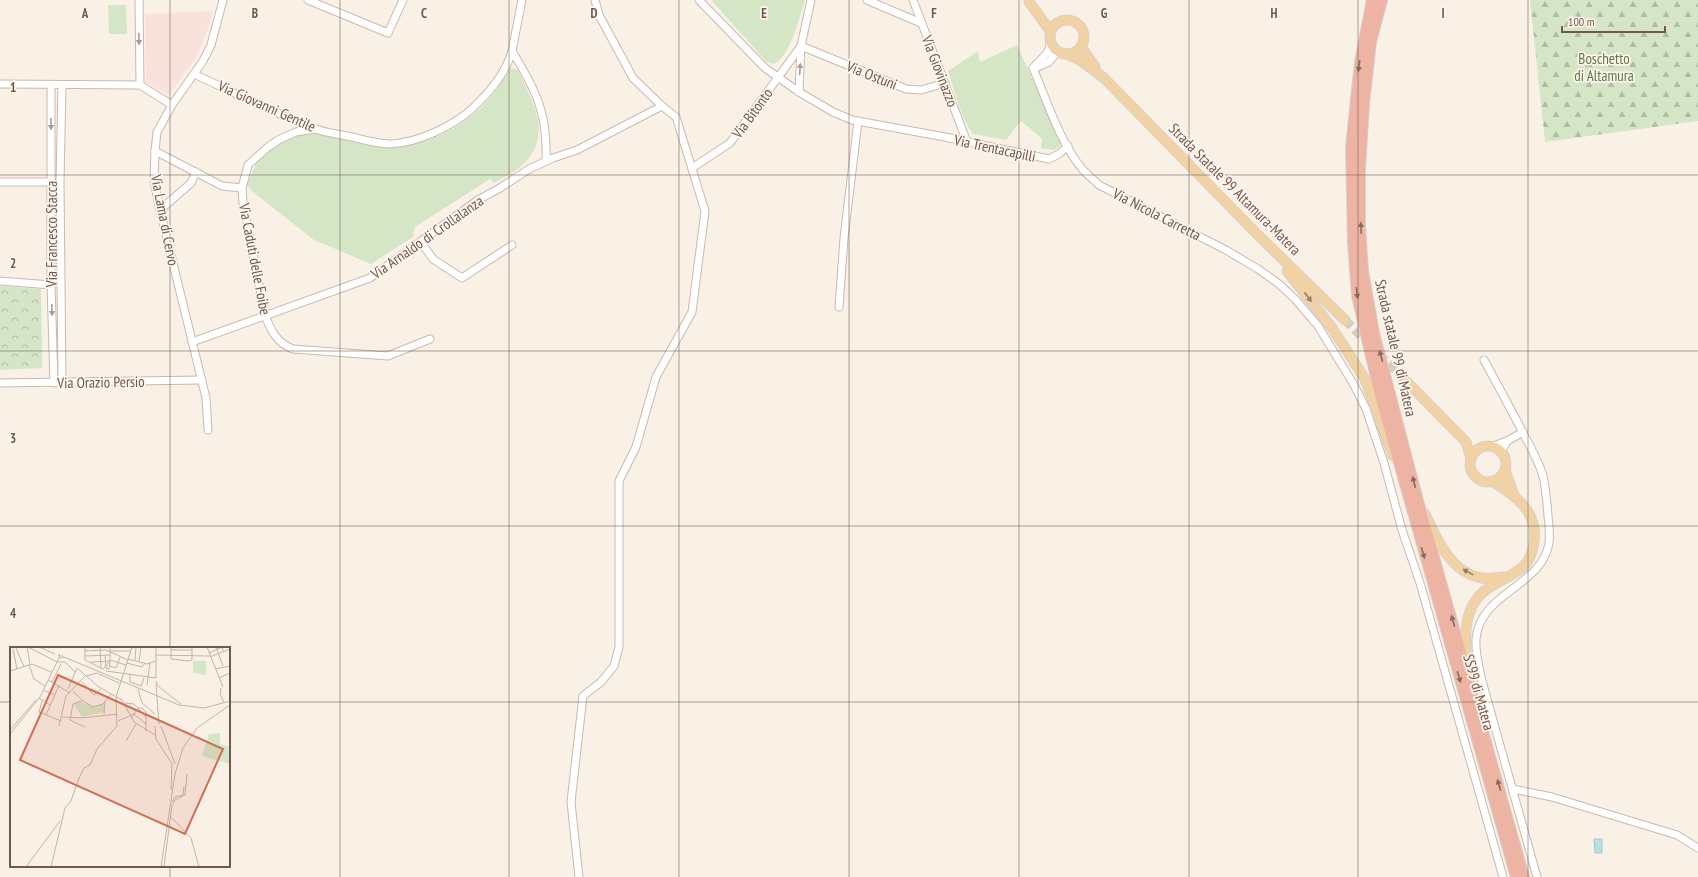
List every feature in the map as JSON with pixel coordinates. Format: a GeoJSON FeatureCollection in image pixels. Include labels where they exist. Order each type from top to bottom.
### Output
{"type":"FeatureCollection","features":[{"type":"Feature","properties":{"kind":"highway","name":"Strada statale 99 di Matera"},"geometry":{"type":"LineString","coordinates":[[1372,0],[1360,62],[1351,147],[1353,243],[1357,296],[1380,399],[1412,515]]}},
{"type":"Feature","properties":{"kind":"highway","name":"Strada statale 99 di Matera"},"geometry":{"type":"LineString","coordinates":[[1382,0],[1371,42],[1364,104],[1360,168],[1360,226],[1363,271],[1374,333],[1417,497],[1467,672]]}},
{"type":"Feature","properties":{"kind":"highway","name":"SS99 di Matera"},"geometry":{"type":"LineString","coordinates":[[1412,515],[1516,877]]}},
{"type":"Feature","properties":{"kind":"highway"},"geometry":{"type":"LineString","coordinates":[[1467,672],[1524,877]]}},
{"type":"Feature","properties":{"kind":"main road"},"geometry":{"type":"LineString","coordinates":[[1029,1],[1056,24]]}},
{"type":"Feature","properties":{"kind":"main road"},"geometry":{"type":"LineString","coordinates":[[1029,1],[1051,32]]}},
{"type":"Feature","properties":{"kind":"main road"},"geometry":{"type":"LineString","coordinates":[[1066,20],[1077,23],[1083,32],[1084,37],[1080,47],[1073,52],[1061,52],[1051,42],[1051,32],[1056,24],[1066,20]]}},
{"type":"Feature","properties":{"kind":"main road","name":"Strada Statale 99 Altamura-Matera"},"geometry":{"type":"LineString","coordinates":[[1080,47],[1104,78],[1257,234],[1345,320]]}},
{"type":"Feature","properties":{"kind":"main road","name":"Strada Statale 99 Altamura-Matera"},"geometry":{"type":"LineString","coordinates":[[1061,52],[1080,60],[1104,78]]}},
{"type":"Feature","properties":{"kind":"main road"},"geometry":{"type":"LineString","coordinates":[[1257,234],[1332,328],[1365,379],[1375,403],[1412,515]]}},
{"type":"Feature","properties":{"kind":"main road","name":"Strada statale 99 di Matera"},"geometry":{"type":"LineString","coordinates":[[1406,381],[1466,442],[1471,459]]}},
{"type":"Feature","properties":{"kind":"main road","name":"Strada statale 99 di Matera"},"geometry":{"type":"LineString","coordinates":[[1466,442],[1487,447]]}},
{"type":"Feature","properties":{"kind":"main road"},"geometry":{"type":"LineString","coordinates":[[1492,481],[1502,475],[1505,470],[1506,460],[1501,452],[1487,447],[1474,454],[1471,459],[1472,472],[1480,480],[1492,481],[1514,494]]}},
{"type":"Feature","properties":{"kind":"main road"},"geometry":{"type":"LineString","coordinates":[[1467,672],[1466,630],[1468,616],[1475,601],[1484,590],[1523,566],[1530,557],[1533,548],[1535,533],[1533,521],[1527,510],[1514,494],[1505,470]]}},
{"type":"Feature","properties":{"kind":"main road"},"geometry":{"type":"LineString","coordinates":[[1417,497],[1445,553],[1453,562],[1468,574],[1482,578],[1505,577]]}},
{"type":"Feature","properties":{"kind":"street"},"geometry":{"type":"LineString","coordinates":[[138,0],[140,85]]}},
{"type":"Feature","properties":{"kind":"street","name":"Via Lama di Cervo"},"geometry":{"type":"LineString","coordinates":[[208,430],[206,398],[154,181],[155,151],[157,132],[172,105],[194,74],[211,45],[223,0]]}},
{"type":"Feature","properties":{"kind":"street"},"geometry":{"type":"LineString","coordinates":[[308,0],[388,33],[403,0]]}},
{"type":"Feature","properties":{"kind":"street","name":"Via Giovanni Gentile"},"geometry":{"type":"LineString","coordinates":[[194,74],[314,128],[373,142],[391,144],[419,138],[450,125],[466,114],[482,99],[498,80],[510,59],[522,0]]}},
{"type":"Feature","properties":{"kind":"street"},"geometry":{"type":"LineString","coordinates":[[579,877],[571,802],[583,696],[601,682],[614,666],[619,646],[618,481],[636,447],[656,377],[692,312],[705,211],[676,117],[662,106],[633,78],[599,15],[595,0]]}},
{"type":"Feature","properties":{"kind":"street","name":"Via Trentacapilli"},"geometry":{"type":"LineString","coordinates":[[699,0],[764,67],[799,92],[833,112],[858,121],[1049,159],[1059,154],[1068,146]]}},
{"type":"Feature","properties":{"kind":"street","name":"Via Bitonto"},"geometry":{"type":"LineString","coordinates":[[799,92],[801,46],[811,0]]}},
{"type":"Feature","properties":{"kind":"street"},"geometry":{"type":"LineString","coordinates":[[867,0],[921,22]]}},
{"type":"Feature","properties":{"kind":"street","name":"Via Giovinazzo"},"geometry":{"type":"LineString","coordinates":[[913,0],[967,142]]}},
{"type":"Feature","properties":{"kind":"street"},"geometry":{"type":"LineString","coordinates":[[1033,68],[1048,52],[1051,42]]}},
{"type":"Feature","properties":{"kind":"street","name":"Via Bitonto"},"geometry":{"type":"LineString","coordinates":[[692,168],[730,143],[801,46]]}},
{"type":"Feature","properties":{"kind":"street","name":"Via Ostuni"},"geometry":{"type":"LineString","coordinates":[[801,46],[906,89],[922,90],[945,83]]}},
{"type":"Feature","properties":{"kind":"street"},"geometry":{"type":"LineString","coordinates":[[512,51],[531,83],[541,107],[547,140],[546,161]]}},
{"type":"Feature","properties":{"kind":"street"},"geometry":{"type":"LineString","coordinates":[[1033,68],[1049,62],[1061,52]]}},
{"type":"Feature","properties":{"kind":"street"},"geometry":{"type":"LineString","coordinates":[[1033,68],[1068,146]]}},
{"type":"Feature","properties":{"kind":"street"},"geometry":{"type":"LineString","coordinates":[[0,84],[140,85],[172,105]]}},
{"type":"Feature","properties":{"kind":"street","name":"Via Francesco Stacca"},"geometry":{"type":"LineString","coordinates":[[51,85],[51,285],[54,383]]}},
{"type":"Feature","properties":{"kind":"street","name":"Via Francesco Stacca"},"geometry":{"type":"LineString","coordinates":[[62,85],[60,182],[62,382]]}},
{"type":"Feature","properties":{"kind":"street","name":"Via Arnaldo di Crollalanza"},"geometry":{"type":"LineString","coordinates":[[192,342],[370,278],[478,200],[500,188],[529,168],[577,150],[662,106]]}},
{"type":"Feature","properties":{"kind":"street"},"geometry":{"type":"LineString","coordinates":[[839,307],[844,238],[858,121]]}},
{"type":"Feature","properties":{"kind":"street","name":"Via Caduti delle Foibe"},"geometry":{"type":"LineString","coordinates":[[314,128],[296,132],[268,147],[248,165],[242,188],[243,203],[265,315],[269,326],[276,338],[287,347],[293,349],[388,356],[430,340]]}},
{"type":"Feature","properties":{"kind":"street","name":"Via Nicola Carretta"},"geometry":{"type":"LineString","coordinates":[[1068,146],[1084,171],[1099,185],[1226,250],[1258,269],[1279,284],[1295,299],[1318,326],[1343,366],[1366,409],[1420,583],[1503,877]]}},
{"type":"Feature","properties":{"kind":"street"},"geometry":{"type":"LineString","coordinates":[[155,151],[222,186],[242,188]]}},
{"type":"Feature","properties":{"kind":"street"},"geometry":{"type":"LineString","coordinates":[[160,210],[191,183],[196,172]]}},
{"type":"Feature","properties":{"kind":"street"},"geometry":{"type":"LineString","coordinates":[[0,182],[52,182]]}},
{"type":"Feature","properties":{"kind":"street"},"geometry":{"type":"LineString","coordinates":[[421,242],[433,259],[462,278],[512,245]]}},
{"type":"Feature","properties":{"kind":"street"},"geometry":{"type":"LineString","coordinates":[[0,281],[51,285]]}},
{"type":"Feature","properties":{"kind":"street"},"geometry":{"type":"LineString","coordinates":[[1484,360],[1532,448],[1542,476],[1546,494],[1549,543],[1544,557],[1535,571],[1524,582],[1497,600],[1489,609],[1480,624],[1476,638],[1482,681],[1537,877]]}},
{"type":"Feature","properties":{"kind":"street","name":"Via Orazio Persio"},"geometry":{"type":"LineString","coordinates":[[0,383],[202,380]]}},
{"type":"Feature","properties":{"kind":"street"},"geometry":{"type":"LineString","coordinates":[[1487,447],[1507,441],[1522,432]]}},
{"type":"Feature","properties":{"kind":"street"},"geometry":{"type":"LineString","coordinates":[[1501,452],[1507,441]]}},
{"type":"Feature","properties":{"kind":"street"},"geometry":{"type":"LineString","coordinates":[[1513,789],[1552,797],[1677,835],[1698,848]]}},
{"type":"Feature","properties":{"kind":"shaded area"},"geometry":{"type":"Polygon","coordinates":[[[213,11],[206,35],[196,58],[169,95],[146,82],[145,14],[213,11]]]}},
{"type":"Feature","properties":{"kind":"green space"},"geometry":{"type":"Polygon","coordinates":[[[711,0],[805,0],[790,45],[780,59],[774,64],[767,62],[711,0]]]}},
{"type":"Feature","properties":{"kind":"green space","name":"Boschetto di Altamura"},"geometry":{"type":"Polygon","coordinates":[[[1530,0],[1698,0],[1698,121],[1545,142],[1530,0]]]}},
{"type":"Feature","properties":{"kind":"green space"},"geometry":{"type":"Polygon","coordinates":[[[108,5],[126,5],[127,34],[109,34],[108,5]]]}},
{"type":"Feature","properties":{"kind":"green space"},"geometry":{"type":"Polygon","coordinates":[[[1017,45],[1061,143],[1059,147],[1054,150],[1041,148],[1042,139],[1021,121],[1006,140],[973,134],[968,127],[958,104],[948,71],[978,51],[980,62],[1017,45]]]}},
{"type":"Feature","properties":{"kind":"green space"},"geometry":{"type":"Polygon","coordinates":[[[511,68],[518,70],[530,95],[538,120],[539,132],[537,144],[531,156],[520,167],[511,173],[494,183],[490,179],[415,227],[413,237],[371,264],[314,240],[253,192],[247,185],[256,164],[264,153],[280,142],[299,134],[321,134],[373,146],[395,147],[419,143],[443,134],[465,121],[484,105],[502,83],[511,68]]]}},
{"type":"Feature","properties":{"kind":"green space"},"geometry":{"type":"Polygon","coordinates":[[[0,286],[41,289],[42,368],[0,370],[0,286]]]}},
{"type":"Feature","properties":{"kind":"water"},"geometry":{"type":"Polygon","coordinates":[[[1594,839],[1602,839],[1602,853],[1595,853],[1594,839]]]}},
{"type":"Feature","properties":{"kind":"tunnel"},"geometry":{"type":"LineString","coordinates":[[1345,320],[1370,345]]}},
{"type":"Feature","properties":{"kind":"tunnel"},"geometry":{"type":"LineString","coordinates":[[1379,354],[1406,381]]}}]}
